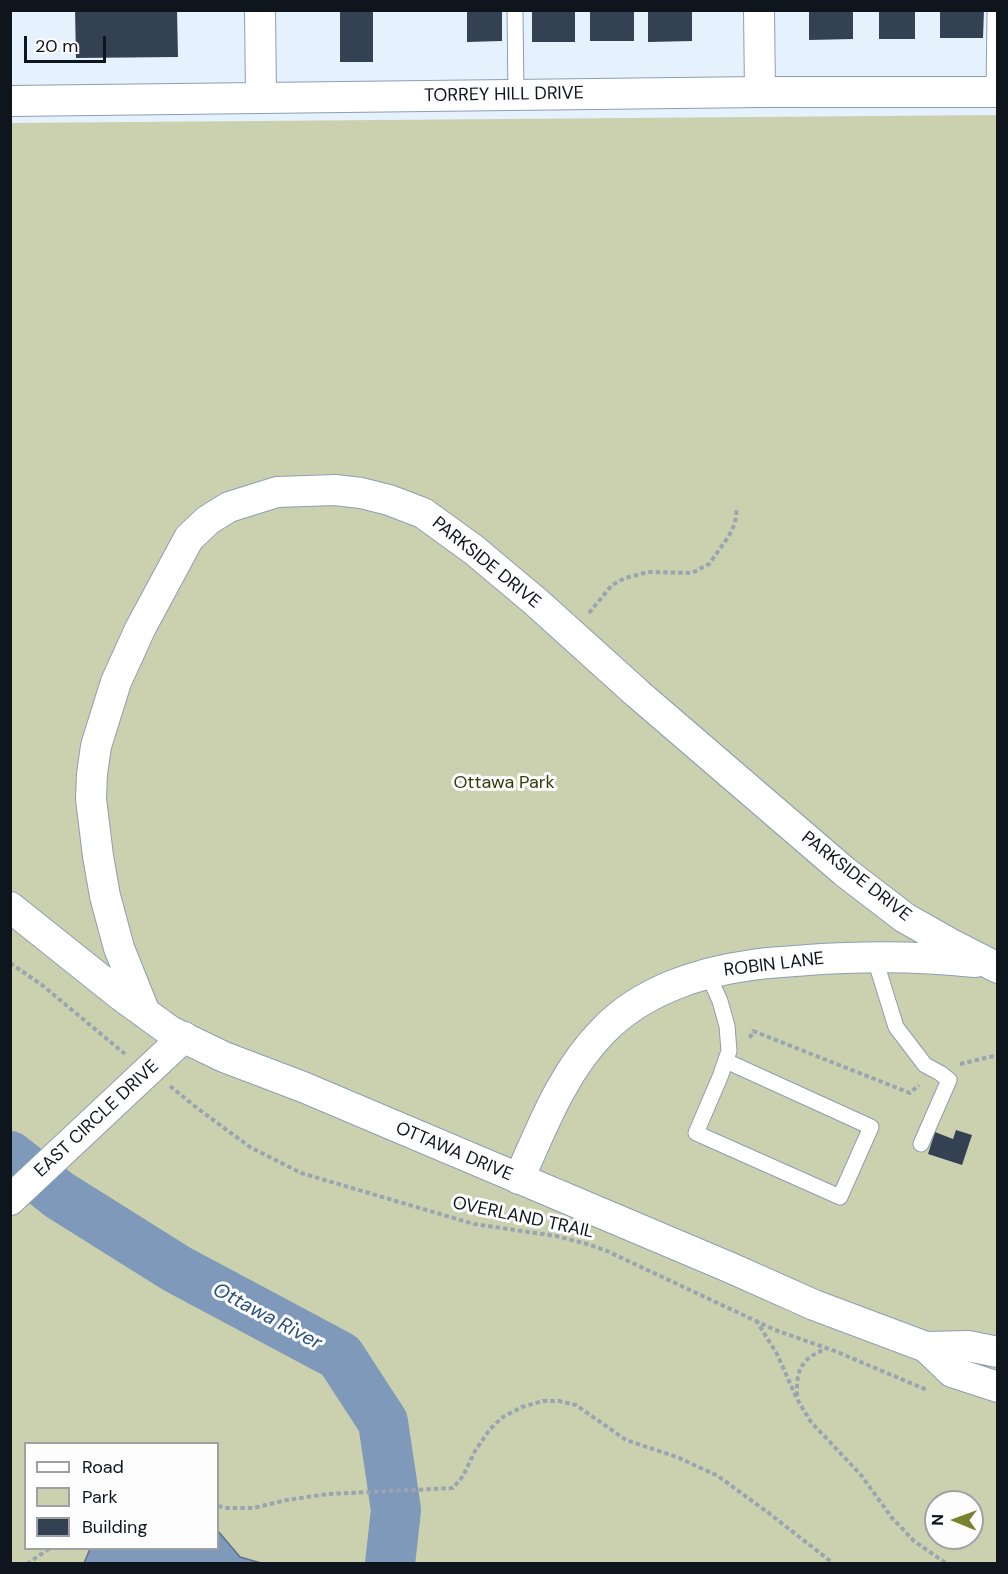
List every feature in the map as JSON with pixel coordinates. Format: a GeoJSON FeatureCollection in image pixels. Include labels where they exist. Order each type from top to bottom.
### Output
{"type":"FeatureCollection","features":[{"type":"Feature","properties":{"kind":"street"},"geometry":{"type":"LineString","coordinates":[[260,10],[261,98]]}},
{"type":"Feature","properties":{"kind":"street"},"geometry":{"type":"LineString","coordinates":[[759,10],[760,92]]}},
{"type":"Feature","properties":{"kind":"street","name":"TORREY HILL DRIVE"},"geometry":{"type":"LineString","coordinates":[[10,102],[760,92],[996,92]]}},
{"type":"Feature","properties":{"kind":"street","name":"PARKSIDE DRIVE"},"geometry":{"type":"LineString","coordinates":[[146,1013],[119,948],[105,896],[91,800],[96,746],[117,682],[135,640],[189,538],[208,520],[229,507],[277,492],[335,490],[361,493],[389,500],[423,513],[474,550],[536,602],[638,694],[845,872],[905,918],[993,966]]}},
{"type":"Feature","properties":{"kind":"street","name":"OTTAWA DRIVE"},"geometry":{"type":"LineString","coordinates":[[10,907],[119,994],[170,1031],[224,1057],[303,1087],[814,1305],[926,1347],[968,1346],[998,1352]]}},
{"type":"Feature","properties":{"kind":"street","name":"ROBIN LANE"},"geometry":{"type":"LineString","coordinates":[[519,1179],[557,1095],[578,1060],[604,1029],[635,1004],[671,986],[708,974],[751,965],[874,956],[913,956],[993,966]]}},
{"type":"Feature","properties":{"kind":"street","name":"EAST CIRCLE DRIVE"},"geometry":{"type":"LineString","coordinates":[[10,1200],[184,1037]]}},
{"type":"Feature","properties":{"kind":"street","name":"OTTAWA DRIVE"},"geometry":{"type":"LineString","coordinates":[[926,1347],[952,1372],[998,1387]]}},
{"type":"Feature","properties":{"kind":"lane"},"geometry":{"type":"LineString","coordinates":[[515,10],[516,95]]}},
{"type":"Feature","properties":{"kind":"lane"},"geometry":{"type":"LineString","coordinates":[[995,10],[996,92]]}},
{"type":"Feature","properties":{"kind":"lane"},"geometry":{"type":"LineString","coordinates":[[874,956],[896,1027],[925,1065],[949,1080],[921,1144]]}},
{"type":"Feature","properties":{"kind":"lane"},"geometry":{"type":"LineString","coordinates":[[708,974],[720,1001],[727,1026],[732,1063],[696,1133],[840,1197],[871,1126],[732,1063]]}},
{"type":"Feature","properties":{"kind":"path"},"geometry":{"type":"LineString","coordinates":[[573,636],[612,585],[625,578],[648,572],[692,573],[709,564],[729,536],[735,523],[737,507]]}},
{"type":"Feature","properties":{"kind":"path","name":"OVERLAND TRAIL"},"geometry":{"type":"LineString","coordinates":[[10,963],[42,985],[122,1051],[250,1147],[301,1173],[474,1224],[556,1236],[587,1244],[607,1251],[775,1330],[871,1365],[935,1394]]}},
{"type":"Feature","properties":{"kind":"path"},"geometry":{"type":"LineString","coordinates":[[732,1063],[753,1031],[910,1093],[926,1080],[960,1064],[998,1055]]}},
{"type":"Feature","properties":{"kind":"path"},"geometry":{"type":"LineString","coordinates":[[756,1320],[777,1354],[797,1399],[811,1422],[861,1475],[892,1518],[914,1541],[947,1563]]}},
{"type":"Feature","properties":{"kind":"path"},"geometry":{"type":"LineString","coordinates":[[797,1399],[797,1380],[800,1368],[805,1360],[828,1348]]}},
{"type":"Feature","properties":{"kind":"path"},"geometry":{"type":"LineString","coordinates":[[219,1506],[253,1508],[328,1494],[453,1488],[464,1476],[475,1451],[490,1429],[503,1418],[522,1407],[543,1401],[559,1401],[576,1405],[626,1440],[677,1457],[718,1476],[834,1563]]}},
{"type":"Feature","properties":{"kind":"path"},"geometry":{"type":"LineString","coordinates":[[27,1563],[47,1550]]}},
{"type":"Feature","properties":{"kind":"green space","name":"Ottawa Park"},"geometry":{"type":"Polygon","coordinates":[[[997,115],[997,1563],[11,1563],[10,123],[997,115]]]}},
{"type":"Feature","properties":{"kind":"water"},"geometry":{"type":"Polygon","coordinates":[[[219,1532],[240,1557],[261,1563],[84,1563],[90,1550],[219,1550],[219,1532]]]}},
{"type":"Feature","properties":{"kind":"building"},"geometry":{"type":"Polygon","coordinates":[[[75,10],[177,10],[178,57],[76,58],[75,10]]]}},
{"type":"Feature","properties":{"kind":"building"},"geometry":{"type":"Polygon","coordinates":[[[340,10],[373,10],[373,62],[340,62],[340,10]]]}},
{"type":"Feature","properties":{"kind":"building"},"geometry":{"type":"Polygon","coordinates":[[[467,10],[502,10],[502,41],[467,42],[467,10]]]}},
{"type":"Feature","properties":{"kind":"building"},"geometry":{"type":"Polygon","coordinates":[[[532,10],[575,10],[575,42],[532,42],[532,10]]]}},
{"type":"Feature","properties":{"kind":"building"},"geometry":{"type":"Polygon","coordinates":[[[590,10],[634,10],[634,41],[590,41],[590,10]]]}},
{"type":"Feature","properties":{"kind":"building"},"geometry":{"type":"Polygon","coordinates":[[[648,10],[692,10],[692,41],[648,42],[648,10]]]}},
{"type":"Feature","properties":{"kind":"building"},"geometry":{"type":"Polygon","coordinates":[[[809,10],[853,10],[853,39],[809,40],[809,10]]]}},
{"type":"Feature","properties":{"kind":"building"},"geometry":{"type":"Polygon","coordinates":[[[879,10],[915,10],[915,39],[879,39],[879,10]]]}},
{"type":"Feature","properties":{"kind":"building"},"geometry":{"type":"Polygon","coordinates":[[[940,10],[984,10],[983,38],[940,38],[940,10]]]}},
{"type":"Feature","properties":{"kind":"building"},"geometry":{"type":"Polygon","coordinates":[[[956,1130],[972,1135],[962,1165],[928,1154],[935,1132],[953,1139],[956,1130]]]}},
{"type":"Feature","properties":{"kind":"waterway","name":"Ottawa River"},"geometry":{"type":"LineString","coordinates":[[10,1156],[59,1195],[177,1269],[340,1356],[383,1422],[396,1510],[390,1564]]}}]}
